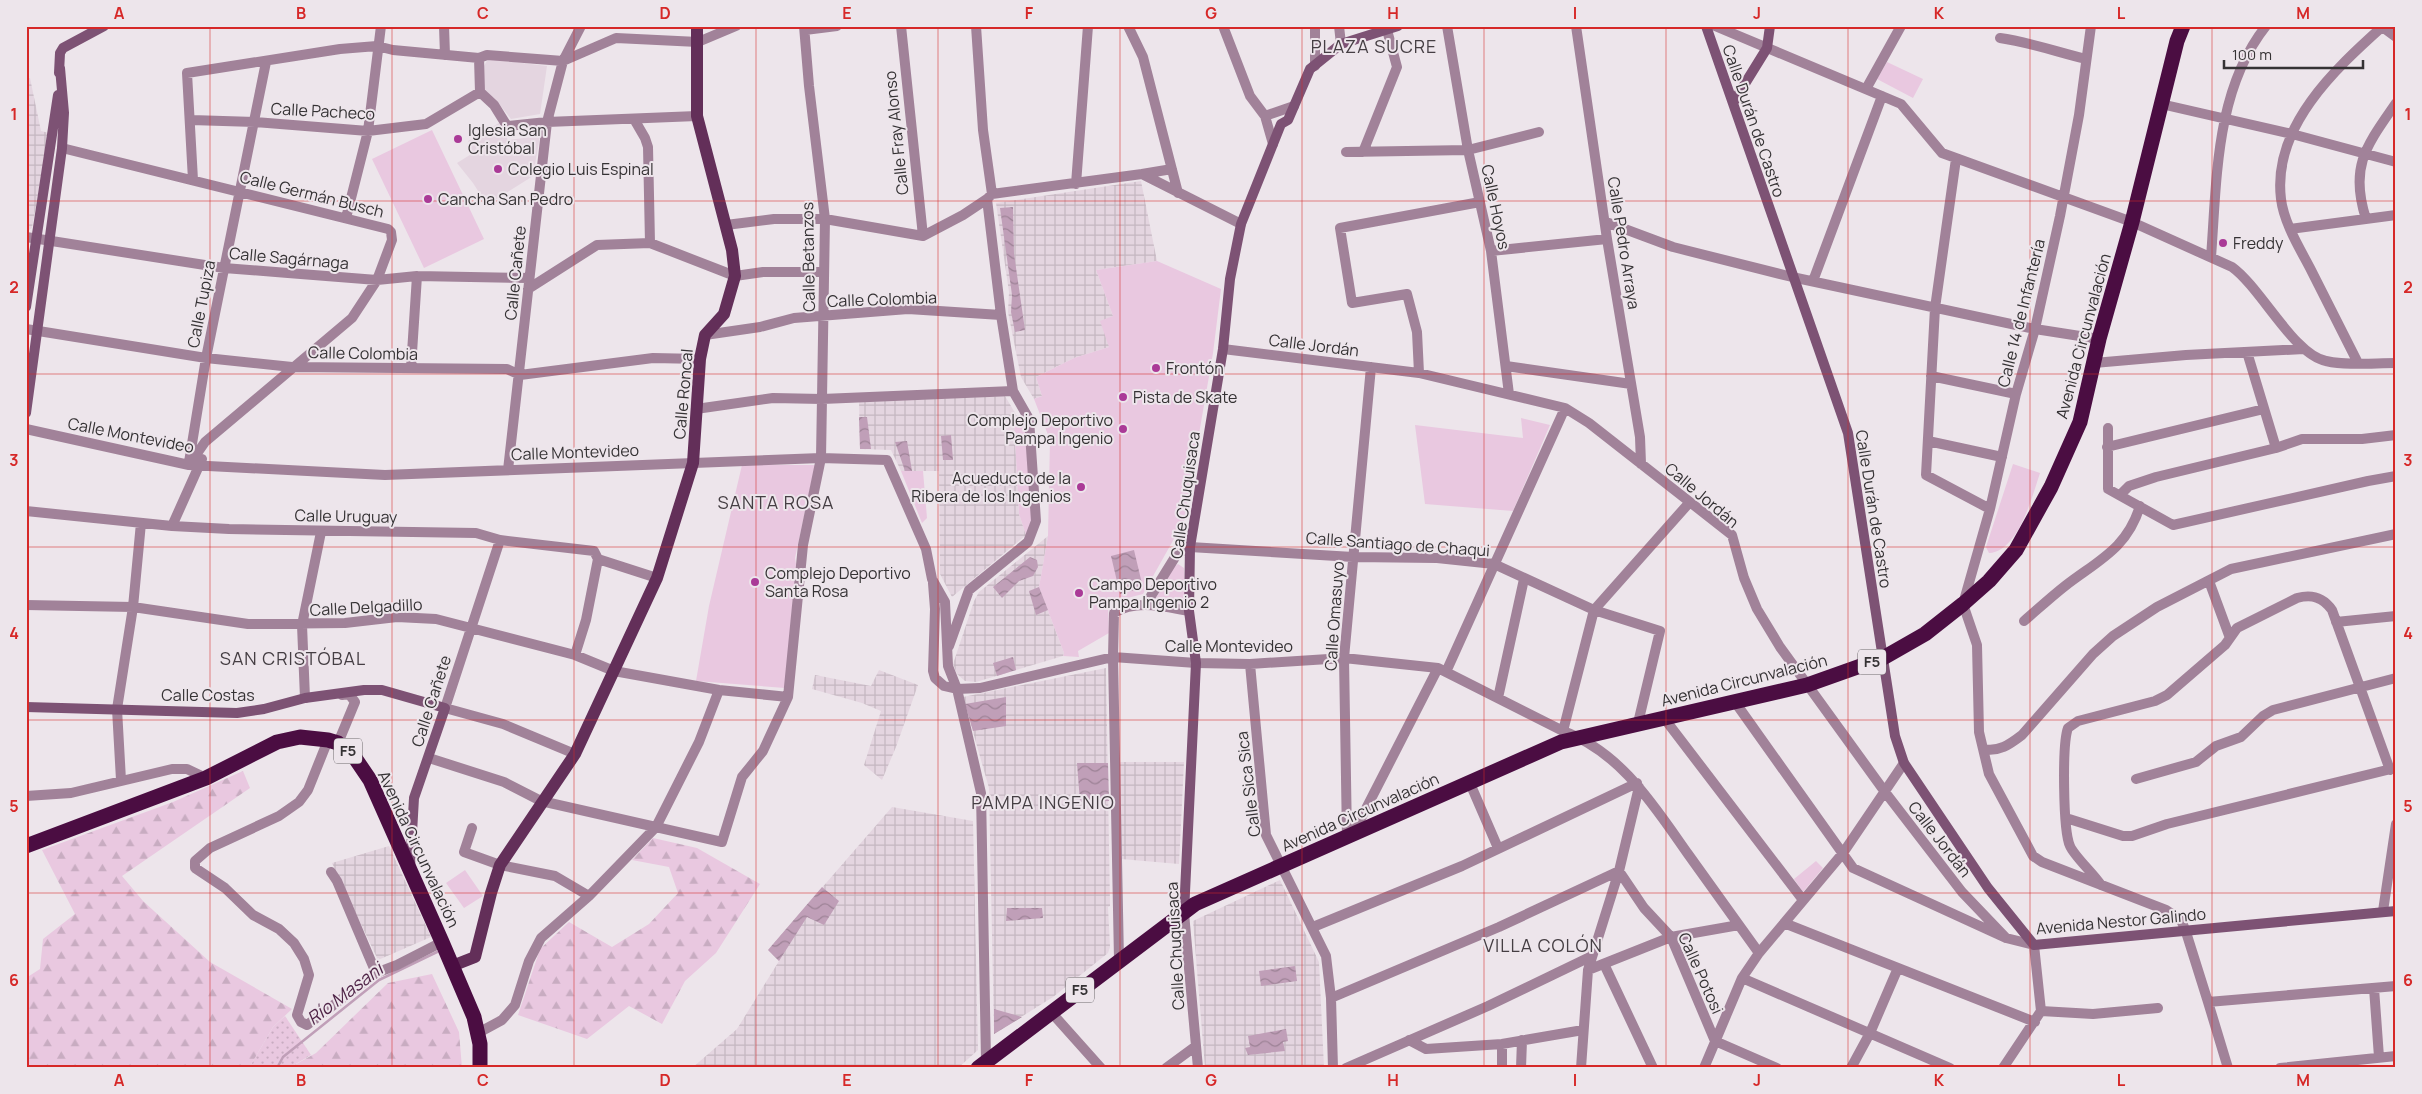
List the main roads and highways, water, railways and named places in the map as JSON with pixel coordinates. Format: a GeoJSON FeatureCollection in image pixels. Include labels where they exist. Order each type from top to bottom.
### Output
{"type":"FeatureCollection","features":[{"type":"Feature","properties":{"kind":"highway","name":"Avenida Circunvalación"},"geometry":{"type":"LineString","coordinates":[[982,1064],[1195,904],[1469,781],[1561,742],[1807,685],[1883,658],[1925,634],[1964,604],[1989,581],[2016,550],[2051,488],[2080,422],[2099,339],[2132,222],[2177,41],[2183,26]]}},
{"type":"Feature","properties":{"kind":"highway","name":"Avenida Circunvalación"},"geometry":{"type":"LineString","coordinates":[[26,846],[206,778],[277,742],[300,737],[333,741],[353,755],[370,780],[474,1017],[478,1033],[480,1068]]}},
{"type":"Feature","properties":{"kind":"main road"},"geometry":{"type":"LineString","coordinates":[[26,413],[62,148],[64,113],[60,53],[63,48],[104,26]]}},
{"type":"Feature","properties":{"kind":"main road","name":"Calle Roncal"},"geometry":{"type":"LineString","coordinates":[[452,966],[475,957],[500,865],[575,754],[657,578],[693,464],[700,359],[705,335],[724,314],[735,276],[726,225],[697,116],[697,26]]}},
{"type":"Feature","properties":{"kind":"main road","name":"Calle Chuquisaca"},"geometry":{"type":"LineString","coordinates":[[1184,913],[1196,663],[1189,611],[1190,547],[1223,349],[1230,279],[1242,224],[1281,124],[1288,120],[1310,69],[1341,44],[1398,26]]}},
{"type":"Feature","properties":{"kind":"main road","name":"Calle Durán de Castro"},"geometry":{"type":"LineString","coordinates":[[1706,26],[1848,433],[1895,736],[1904,763],[1988,888],[2034,945]]}},
{"type":"Feature","properties":{"kind":"main road"},"geometry":{"type":"LineString","coordinates":[[1733,103],[1767,48],[1770,26]]}},
{"type":"Feature","properties":{"kind":"main road"},"geometry":{"type":"LineString","coordinates":[[26,307],[56,109],[60,68]]}},
{"type":"Feature","properties":{"kind":"main road","name":"Calle Costas"},"geometry":{"type":"LineString","coordinates":[[26,707],[237,712],[264,709],[305,698],[342,695],[364,690],[382,690],[444,708]]}},
{"type":"Feature","properties":{"kind":"main road","name":"Calle Cañete"},"geometry":{"type":"LineString","coordinates":[[410,874],[414,798],[429,758],[444,708]]}},
{"type":"Feature","properties":{"kind":"main road","name":"Avenida Nestor Galindo"},"geometry":{"type":"LineString","coordinates":[[2034,945],[2396,911]]}},
{"type":"Feature","properties":{"kind":"water"},"geometry":{"type":"Polygon","coordinates":[[[1013,207],[1014,254],[1025,330],[1015,332],[1011,312],[1012,295],[1000,208],[1013,207]]]}},
{"type":"Feature","properties":{"kind":"water"},"geometry":{"type":"Polygon","coordinates":[[[859,417],[867,417],[871,449],[860,449],[859,417]]]}},
{"type":"Feature","properties":{"kind":"water"},"geometry":{"type":"Polygon","coordinates":[[[951,435],[953,460],[943,460],[941,436],[951,435]]]}},
{"type":"Feature","properties":{"kind":"water"},"geometry":{"type":"Polygon","coordinates":[[[907,441],[912,471],[905,471],[895,442],[907,441]]]}},
{"type":"Feature","properties":{"kind":"water"},"geometry":{"type":"Polygon","coordinates":[[[1134,550],[1143,588],[1120,594],[1111,556],[1134,550]]]}},
{"type":"Feature","properties":{"kind":"water"},"geometry":{"type":"Polygon","coordinates":[[[1030,557],[1037,560],[1038,567],[1033,576],[1019,581],[1002,598],[993,587],[1030,557]]]}},
{"type":"Feature","properties":{"kind":"water"},"geometry":{"type":"Polygon","coordinates":[[[1039,587],[1048,610],[1036,615],[1029,591],[1039,587]]]}},
{"type":"Feature","properties":{"kind":"water"},"geometry":{"type":"Polygon","coordinates":[[[1013,657],[1016,670],[997,676],[993,663],[1013,657]]]}},
{"type":"Feature","properties":{"kind":"water"},"geometry":{"type":"Polygon","coordinates":[[[1006,697],[1006,726],[973,731],[965,704],[1006,697]]]}},
{"type":"Feature","properties":{"kind":"water"},"geometry":{"type":"Polygon","coordinates":[[[1077,763],[1108,763],[1109,801],[1080,802],[1077,763]]]}},
{"type":"Feature","properties":{"kind":"water"},"geometry":{"type":"Polygon","coordinates":[[[822,887],[839,901],[824,925],[807,917],[779,961],[768,950],[822,887]]]}},
{"type":"Feature","properties":{"kind":"water"},"geometry":{"type":"Polygon","coordinates":[[[1007,908],[1042,908],[1043,918],[1006,921],[1007,908]]]}},
{"type":"Feature","properties":{"kind":"water"},"geometry":{"type":"Polygon","coordinates":[[[1295,966],[1297,981],[1261,986],[1259,971],[1295,966]]]}},
{"type":"Feature","properties":{"kind":"water"},"geometry":{"type":"Polygon","coordinates":[[[994,1009],[1022,1017],[994,1034],[994,1009]]]}},
{"type":"Feature","properties":{"kind":"water"},"geometry":{"type":"Polygon","coordinates":[[[1286,1029],[1288,1041],[1283,1042],[1285,1051],[1248,1055],[1245,1048],[1250,1047],[1248,1036],[1286,1029]]]}},
{"type":"Feature","properties":{"kind":"waterway","name":"Río Masani"},"geometry":{"type":"LineString","coordinates":[[277,1068],[283,1057],[379,980],[437,952]]}},
{"type":"Feature","properties":{"kind":"place","name":"Iglesia San Cristóbal"},"geometry":{"type":"Point","coordinates":[458,139]}},
{"type":"Feature","properties":{"kind":"place","name":"Colegio Luis Espinal"},"geometry":{"type":"Point","coordinates":[498,169]}},
{"type":"Feature","properties":{"kind":"place","name":"Cancha San Pedro"},"geometry":{"type":"Point","coordinates":[428,199]}},
{"type":"Feature","properties":{"kind":"place","name":"Freddy"},"geometry":{"type":"Point","coordinates":[2223,243]}},
{"type":"Feature","properties":{"kind":"place","name":"Frontón"},"geometry":{"type":"Point","coordinates":[1156,368]}},
{"type":"Feature","properties":{"kind":"place","name":"Pista de Skate"},"geometry":{"type":"Point","coordinates":[1123,397]}},
{"type":"Feature","properties":{"kind":"place","name":"Complejo Deportivo Pampa Ingenio"},"geometry":{"type":"Point","coordinates":[1123,429]}},
{"type":"Feature","properties":{"kind":"place","name":"Acueducto de la Ribera de los Ingenios"},"geometry":{"type":"Point","coordinates":[1081,487]}},
{"type":"Feature","properties":{"kind":"place","name":"Complejo Deportivo Santa Rosa"},"geometry":{"type":"Point","coordinates":[755,582]}},
{"type":"Feature","properties":{"kind":"place","name":"Campo Deportivo Pampa Ingenio 2"},"geometry":{"type":"Point","coordinates":[1079,593]}},
{"type":"Feature","properties":{"kind":"district","name":"PLAZA SUCRE"},"geometry":{"type":"Point","coordinates":[1374,47]}},
{"type":"Feature","properties":{"kind":"district","name":"SANTA ROSA"},"geometry":{"type":"Point","coordinates":[776,503]}},
{"type":"Feature","properties":{"kind":"district","name":"SAN CRISTÓBAL"},"geometry":{"type":"Point","coordinates":[293,659]}},
{"type":"Feature","properties":{"kind":"district","name":"PAMPA INGENIO"},"geometry":{"type":"Point","coordinates":[1043,803]}},
{"type":"Feature","properties":{"kind":"district","name":"VILLA COLÓN"},"geometry":{"type":"Point","coordinates":[1543,946]}}]}
